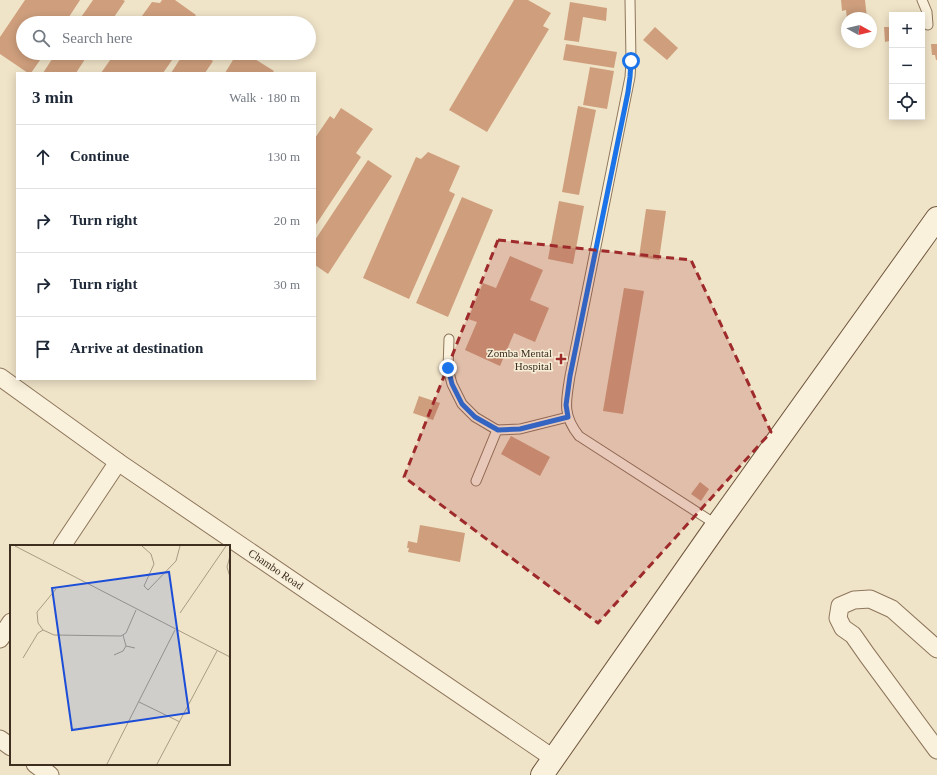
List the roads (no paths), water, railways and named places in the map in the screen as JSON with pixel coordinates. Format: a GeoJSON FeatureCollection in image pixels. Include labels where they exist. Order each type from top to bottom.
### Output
{"type":"FeatureCollection","features":[{"type":"Feature","properties":{"kind":"main road"},"geometry":{"type":"LineString","coordinates":[[547,766],[717,525],[937,218]]}},
{"type":"Feature","properties":{"kind":"street","name":"Chambo Road"},"geometry":{"type":"LineString","coordinates":[[0,377],[547,766]]}},
{"type":"Feature","properties":{"kind":"street"},"geometry":{"type":"LineString","coordinates":[[63,545],[118,462]]}},
{"type":"Feature","properties":{"kind":"street"},"geometry":{"type":"LineString","coordinates":[[937,649],[892,609],[870,599],[854,600],[840,606],[838,618],[843,628],[853,634],[937,750]]}},
{"type":"Feature","properties":{"kind":"street"},"geometry":{"type":"LineString","coordinates":[[0,639],[10,624]]}},
{"type":"Feature","properties":{"kind":"street"},"geometry":{"type":"LineString","coordinates":[[0,739],[10,746]]}},
{"type":"Feature","properties":{"kind":"street"},"geometry":{"type":"LineString","coordinates":[[36,765],[50,775]]}},
{"type":"Feature","properties":{"kind":"lane"},"geometry":{"type":"LineString","coordinates":[[630,0],[630,77],[570,376],[566,405],[568,417],[572,427],[579,436],[717,525]]}},
{"type":"Feature","properties":{"kind":"lane"},"geometry":{"type":"LineString","coordinates":[[922,0],[927,12],[928,26]]}},
{"type":"Feature","properties":{"kind":"lane"},"geometry":{"type":"LineString","coordinates":[[449,340],[448,368],[452,384],[462,404],[475,417],[498,430],[520,429],[568,417]]}},
{"type":"Feature","properties":{"kind":"lane"},"geometry":{"type":"LineString","coordinates":[[476,481],[498,430]]}},
{"type":"Feature","properties":{"kind":"place","name":"Zomba Mental Hospital"},"geometry":{"type":"Point","coordinates":[561,359]}}]}
